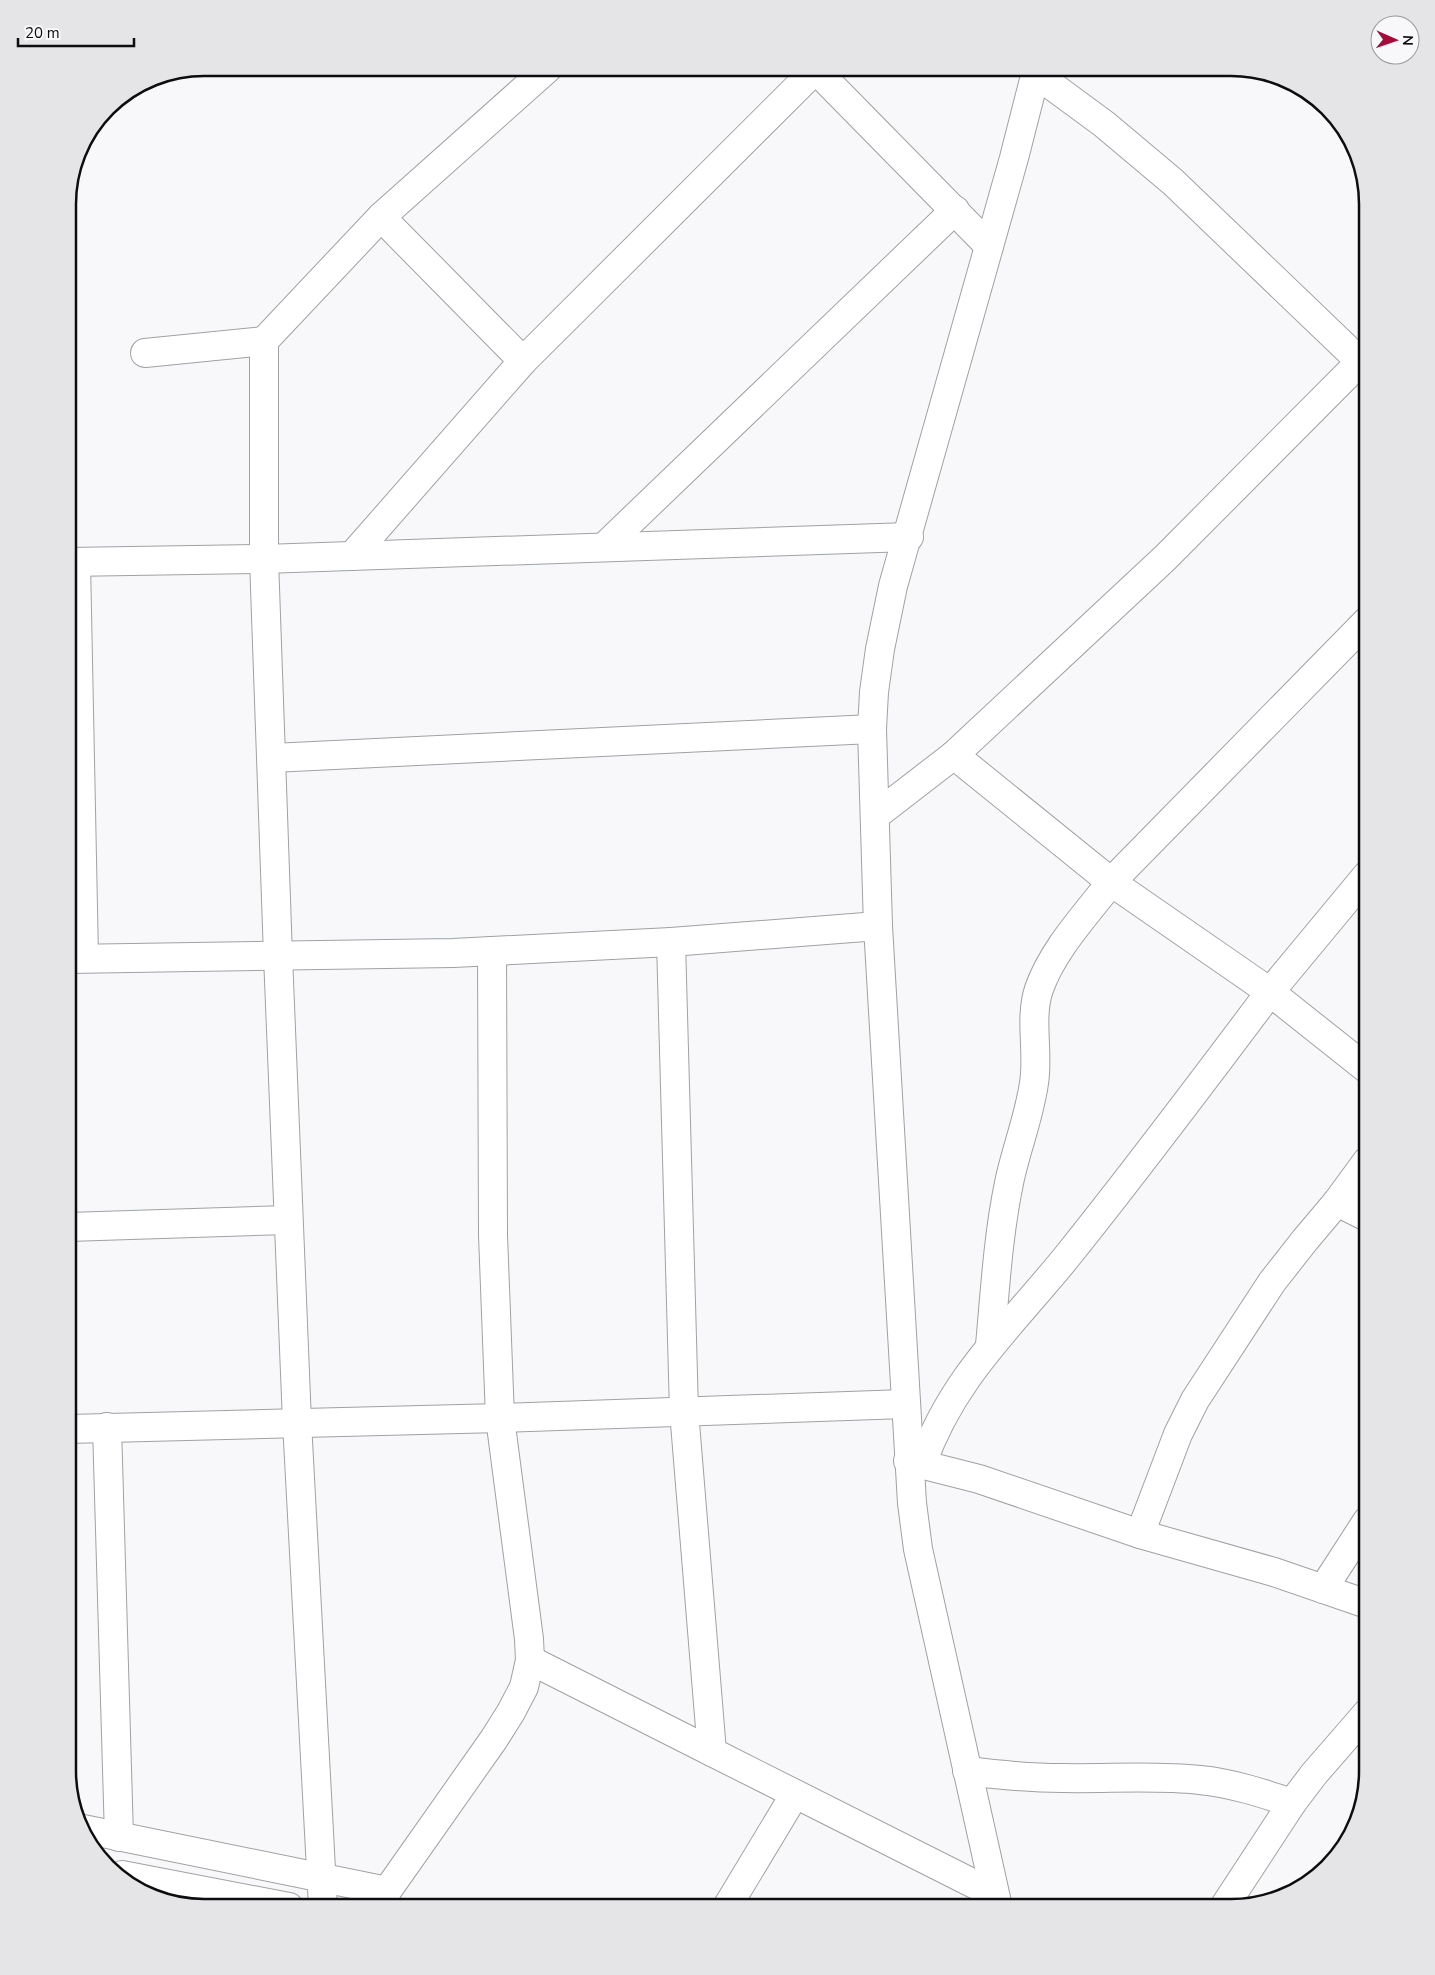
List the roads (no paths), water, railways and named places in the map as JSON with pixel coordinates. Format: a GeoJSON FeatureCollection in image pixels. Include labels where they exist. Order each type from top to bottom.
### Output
{"type":"FeatureCollection","features":[{"type":"Feature","properties":{"kind":"street"},"geometry":{"type":"LineString","coordinates":[[145,353],[264,341],[381,217],[539,76]]}},
{"type":"Feature","properties":{"kind":"street"},"geometry":{"type":"LineString","coordinates":[[352,556],[523,361],[806,77]]}},
{"type":"Feature","properties":{"kind":"street"},"geometry":{"type":"LineString","coordinates":[[822,77],[989,246]]}},
{"type":"Feature","properties":{"kind":"street"},"geometry":{"type":"LineString","coordinates":[[996,1899],[918,1549],[912,1503],[915,1462],[905,1404],[878,926],[872,729],[874,692],[880,649],[893,586],[909,537],[1034,77]]}},
{"type":"Feature","properties":{"kind":"street"},"geometry":{"type":"LineString","coordinates":[[1043,77],[1104,124],[1173,182],[1359,360]]}},
{"type":"Feature","properties":{"kind":"street"},"geometry":{"type":"LineString","coordinates":[[605,546],[955,210]]}},
{"type":"Feature","properties":{"kind":"street"},"geometry":{"type":"LineString","coordinates":[[381,217],[523,361]]}},
{"type":"Feature","properties":{"kind":"street"},"geometry":{"type":"LineString","coordinates":[[264,341],[264,559],[288,1220],[323,1898]]}},
{"type":"Feature","properties":{"kind":"street"},"geometry":{"type":"LineString","coordinates":[[875,816],[954,755],[1166,558],[1359,370]]}},
{"type":"Feature","properties":{"kind":"street"},"geometry":{"type":"LineString","coordinates":[[77,562],[264,559],[909,537]]}},
{"type":"Feature","properties":{"kind":"street"},"geometry":{"type":"LineString","coordinates":[[990,1345],[1003,1215],[1009,1181],[1031,1104],[1035,1076],[1038,990],[1057,952],[1111,882],[1359,630]]}},
{"type":"Feature","properties":{"kind":"street"},"geometry":{"type":"LineString","coordinates":[[272,758],[872,729]]}},
{"type":"Feature","properties":{"kind":"street"},"geometry":{"type":"LineString","coordinates":[[954,755],[1111,882],[1270,992],[1359,1063]]}},
{"type":"Feature","properties":{"kind":"street"},"geometry":{"type":"LineString","coordinates":[[915,1462],[930,1440],[942,1416],[990,1345],[1085,1234],[1270,992],[1359,886]]}},
{"type":"Feature","properties":{"kind":"street"},"geometry":{"type":"LineString","coordinates":[[77,958],[492,951],[671,942],[878,926]]}},
{"type":"Feature","properties":{"kind":"street"},"geometry":{"type":"LineString","coordinates":[[671,942],[684,1411],[712,1752]]}},
{"type":"Feature","properties":{"kind":"street"},"geometry":{"type":"LineString","coordinates":[[383,1898],[511,1712],[524,1687],[530,1660],[529,1639],[500,1418],[493,1236],[492,951]]}},
{"type":"Feature","properties":{"kind":"street"},"geometry":{"type":"LineString","coordinates":[[1140,1534],[1178,1434],[1195,1400],[1272,1282],[1338,1202],[1359,1173]]}},
{"type":"Feature","properties":{"kind":"street"},"geometry":{"type":"LineString","coordinates":[[1338,1202],[1359,1212]]}},
{"type":"Feature","properties":{"kind":"street"},"geometry":{"type":"LineString","coordinates":[[76,1227],[288,1220]]}},
{"type":"Feature","properties":{"kind":"street"},"geometry":{"type":"LineString","coordinates":[[76,1429],[500,1418],[905,1404]]}},
{"type":"Feature","properties":{"kind":"street"},"geometry":{"type":"LineString","coordinates":[[107,1427],[119,1837]]}},
{"type":"Feature","properties":{"kind":"street"},"geometry":{"type":"LineString","coordinates":[[915,1462],[1028,1495],[1140,1534],[1274,1572],[1359,1601]]}},
{"type":"Feature","properties":{"kind":"street"},"geometry":{"type":"LineString","coordinates":[[1323,1589],[1359,1535]]}},
{"type":"Feature","properties":{"kind":"street"},"geometry":{"type":"LineString","coordinates":[[530,1660],[794,1794],[992,1899]]}},
{"type":"Feature","properties":{"kind":"street"},"geometry":{"type":"LineString","coordinates":[[1230,1899],[1292,1803],[1314,1774],[1359,1723]]}},
{"type":"Feature","properties":{"kind":"street"},"geometry":{"type":"LineString","coordinates":[[967,1771],[1025,1777],[1163,1777],[1201,1780],[1235,1786],[1292,1803]]}},
{"type":"Feature","properties":{"kind":"street"},"geometry":{"type":"LineString","coordinates":[[732,1899],[794,1794]]}},
{"type":"Feature","properties":{"kind":"street"},"geometry":{"type":"LineString","coordinates":[[91,1831],[323,1878],[380,1898]]}},
{"type":"Feature","properties":{"kind":"street"},"geometry":{"type":"LineString","coordinates":[[138,1880],[192,1897]]}}]}
